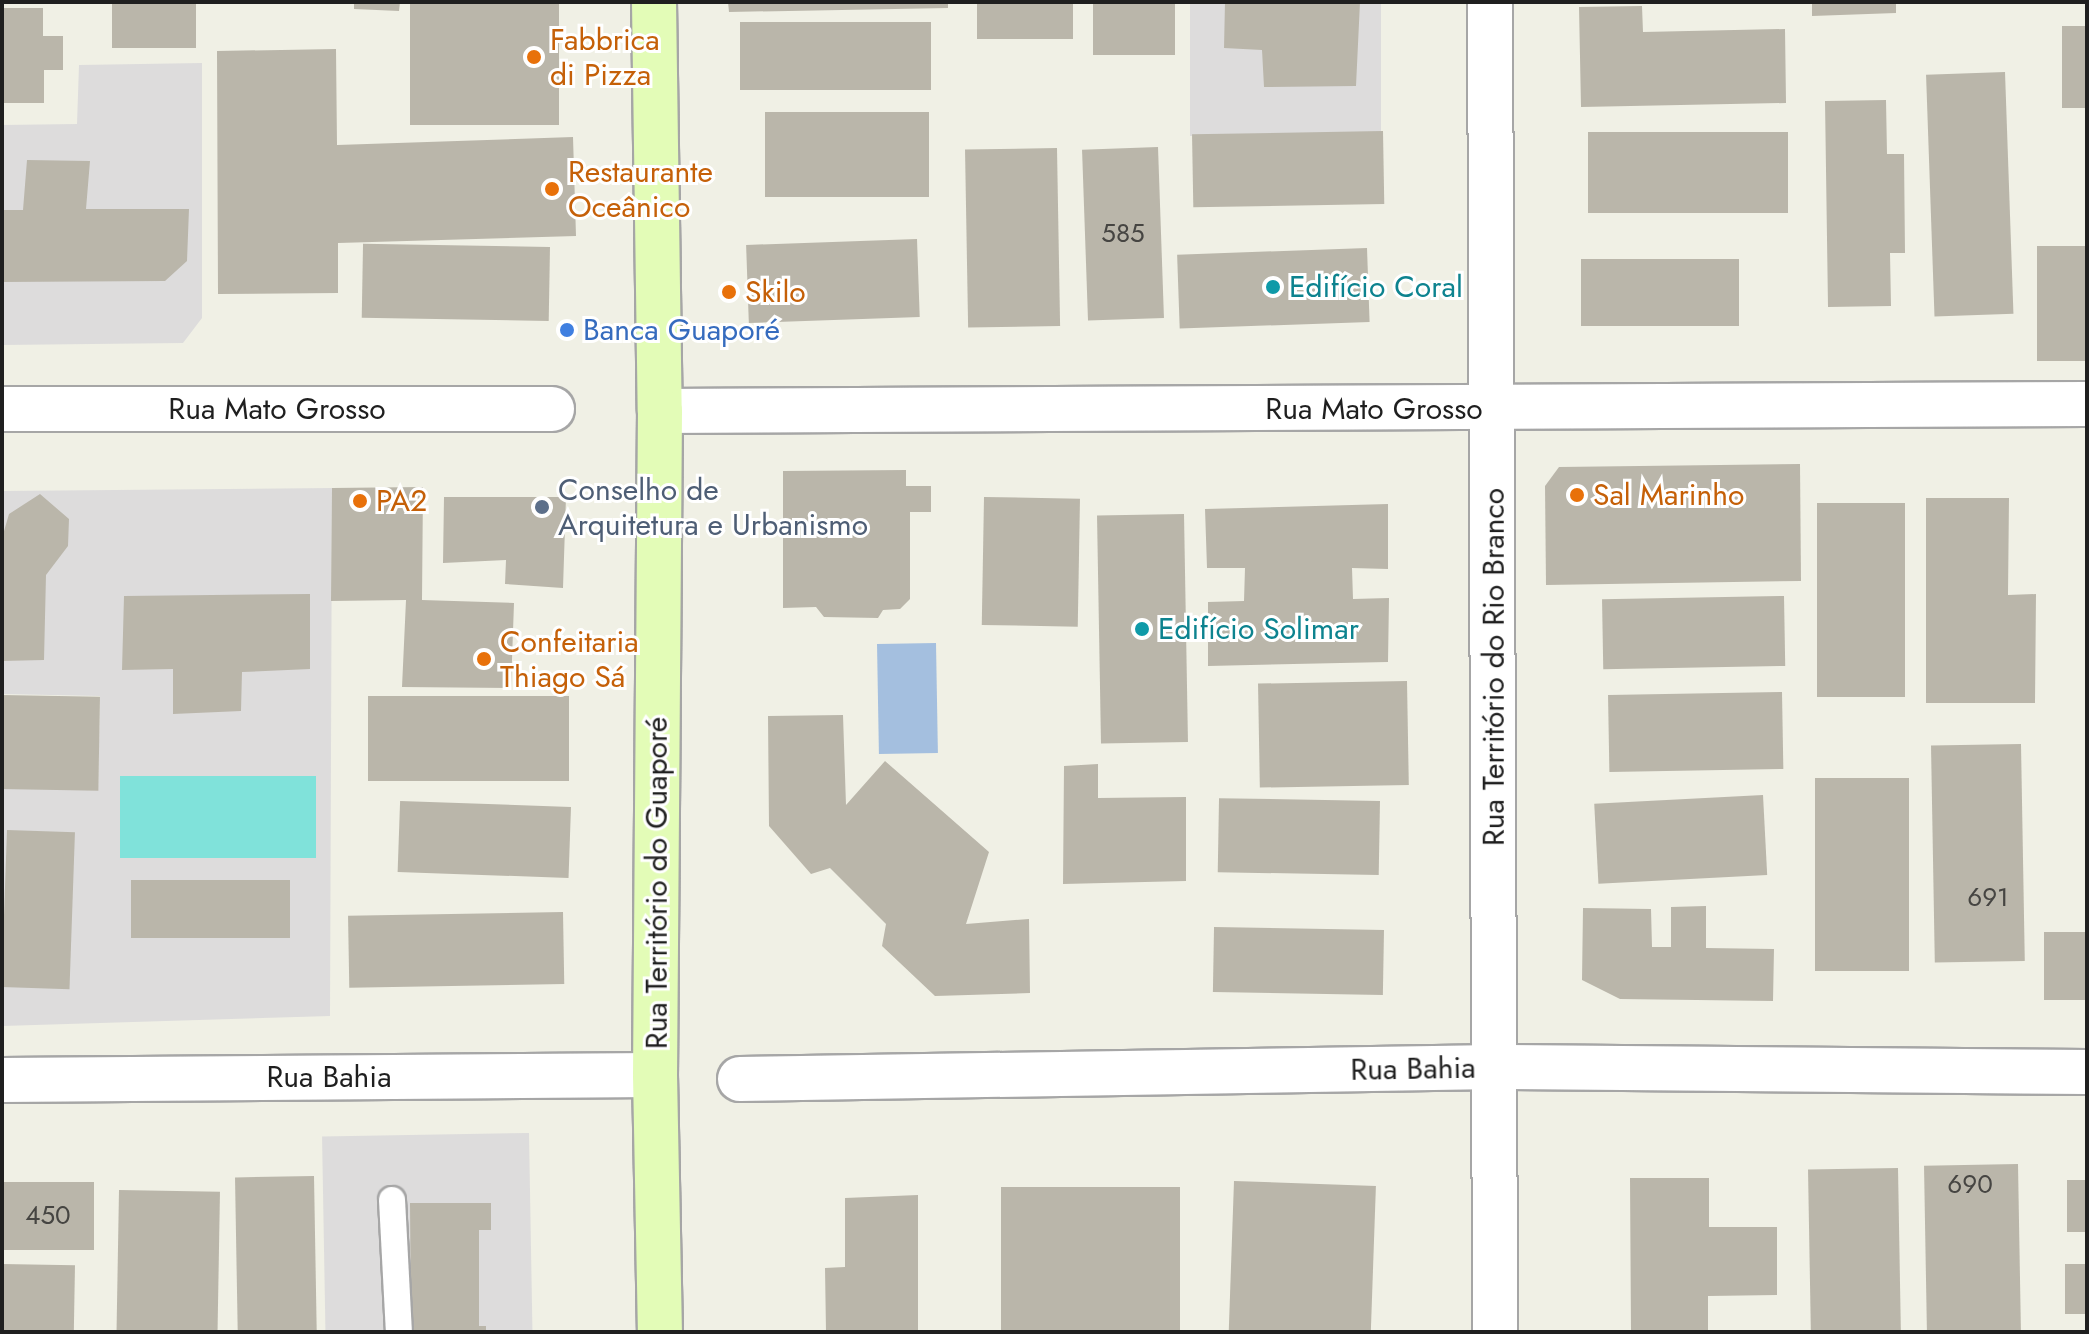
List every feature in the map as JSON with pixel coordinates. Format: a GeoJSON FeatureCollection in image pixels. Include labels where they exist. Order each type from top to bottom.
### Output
{"type":"FeatureCollection","features":[{"type":"Feature","properties":{"kind":"street","name":"Rua Território do Guaporé"},"geometry":{"type":"LineString","coordinates":[[654,2],[660,411],[655,1075],[660,1332]]}},
{"type":"Feature","properties":{"kind":"street","name":"Rua Território do Rio Branco"},"geometry":{"type":"LineString","coordinates":[[1490,2],[1495,1332]]}},
{"type":"Feature","properties":{"kind":"street","name":"Rua Mato Grosso"},"geometry":{"type":"LineString","coordinates":[[660,411],[2087,404]]}},
{"type":"Feature","properties":{"kind":"street","name":"Rua Mato Grosso"},"geometry":{"type":"LineString","coordinates":[[2,409],[552,409]]}},
{"type":"Feature","properties":{"kind":"street","name":"Rua Bahia"},"geometry":{"type":"LineString","coordinates":[[740,1079],[1496,1067],[2087,1072]]}},
{"type":"Feature","properties":{"kind":"street","name":"Rua Bahia"},"geometry":{"type":"LineString","coordinates":[[2,1080],[655,1075]]}},
{"type":"Feature","properties":{"kind":"lane"},"geometry":{"type":"LineString","coordinates":[[392,1200],[399,1332]]}},
{"type":"Feature","properties":{"kind":"shaded area"},"geometry":{"type":"Polygon","coordinates":[[[1190,2],[1381,2],[1381,136],[1190,136],[1190,2]]]}},
{"type":"Feature","properties":{"kind":"shaded area"},"geometry":{"type":"Polygon","coordinates":[[[202,63],[202,318],[183,343],[2,345],[2,125],[77,124],[79,65],[202,63]]]}},
{"type":"Feature","properties":{"kind":"shaded area"},"geometry":{"type":"Polygon","coordinates":[[[332,488],[330,1016],[2,1026],[2,789],[98,789],[100,696],[2,694],[2,491],[332,488]]]}},
{"type":"Feature","properties":{"kind":"shaded area"},"geometry":{"type":"Polygon","coordinates":[[[936,643],[938,753],[879,754],[877,644],[936,643]]]}},
{"type":"Feature","properties":{"kind":"shaded area"},"geometry":{"type":"Polygon","coordinates":[[[120,776],[316,776],[316,858],[120,858],[120,776]]]}},
{"type":"Feature","properties":{"kind":"shaded area"},"geometry":{"type":"Polygon","coordinates":[[[529,1133],[532,1332],[325,1332],[322,1137],[529,1133]]]}},
{"type":"Feature","properties":{"kind":"building"},"geometry":{"type":"Polygon","coordinates":[[[112,2],[196,2],[196,48],[112,48],[112,2]]]}},
{"type":"Feature","properties":{"kind":"building"},"geometry":{"type":"Polygon","coordinates":[[[354,2],[400,2],[399,11],[354,9],[354,2]]]}},
{"type":"Feature","properties":{"kind":"building"},"geometry":{"type":"Polygon","coordinates":[[[410,2],[559,2],[559,125],[410,125],[410,2]]]}},
{"type":"Feature","properties":{"kind":"building"},"geometry":{"type":"Polygon","coordinates":[[[728,2],[948,2],[948,8],[729,12],[728,2]]]}},
{"type":"Feature","properties":{"kind":"building"},"geometry":{"type":"Polygon","coordinates":[[[977,2],[1073,2],[1073,39],[977,39],[977,2]]]}},
{"type":"Feature","properties":{"kind":"building"},"geometry":{"type":"Polygon","coordinates":[[[1093,2],[1175,2],[1175,55],[1093,55],[1093,2]]]}},
{"type":"Feature","properties":{"kind":"building"},"geometry":{"type":"Polygon","coordinates":[[[1225,2],[1360,2],[1356,86],[1264,87],[1262,50],[1224,48],[1225,2]]]}},
{"type":"Feature","properties":{"kind":"building"},"geometry":{"type":"Polygon","coordinates":[[[1812,2],[1896,2],[1896,13],[1812,16],[1812,2]]]}},
{"type":"Feature","properties":{"kind":"building"},"geometry":{"type":"Polygon","coordinates":[[[1642,6],[1643,32],[1785,29],[1786,103],[1581,107],[1579,7],[1642,6]]]}},
{"type":"Feature","properties":{"kind":"building"},"geometry":{"type":"Polygon","coordinates":[[[2,8],[43,8],[43,36],[63,36],[63,70],[44,70],[44,103],[2,103],[2,8]]]}},
{"type":"Feature","properties":{"kind":"building"},"geometry":{"type":"Polygon","coordinates":[[[740,22],[931,22],[931,90],[740,90],[740,22]]]}},
{"type":"Feature","properties":{"kind":"building"},"geometry":{"type":"Polygon","coordinates":[[[2062,26],[2087,26],[2087,108],[2062,108],[2062,26]]]}},
{"type":"Feature","properties":{"kind":"building"},"geometry":{"type":"Polygon","coordinates":[[[336,49],[337,145],[573,137],[576,236],[338,243],[338,293],[218,294],[217,51],[336,49]]]}},
{"type":"Feature","properties":{"kind":"building"},"geometry":{"type":"Polygon","coordinates":[[[2005,72],[2013,314],[1934,317],[1926,75],[2005,72]]]}},
{"type":"Feature","properties":{"kind":"building"},"geometry":{"type":"Polygon","coordinates":[[[1886,100],[1887,154],[1904,154],[1905,253],[1890,253],[1891,306],[1828,307],[1825,101],[1886,100]]]}},
{"type":"Feature","properties":{"kind":"building"},"geometry":{"type":"Polygon","coordinates":[[[765,112],[929,112],[929,197],[765,197],[765,112]]]}},
{"type":"Feature","properties":{"kind":"building"},"geometry":{"type":"Polygon","coordinates":[[[1383,131],[1384,204],[1193,207],[1192,134],[1383,131]]]}},
{"type":"Feature","properties":{"kind":"building"},"geometry":{"type":"Polygon","coordinates":[[[1588,132],[1788,132],[1788,213],[1588,213],[1588,132]]]}},
{"type":"Feature","properties":{"kind":"building"},"geometry":{"type":"Polygon","coordinates":[[[1158,147],[1164,318],[1088,321],[1082,150],[1158,147]]]}},
{"type":"Feature","properties":{"kind":"building"},"geometry":{"type":"Polygon","coordinates":[[[1057,148],[1060,326],[968,328],[965,150],[1057,148]]]}},
{"type":"Feature","properties":{"kind":"building"},"geometry":{"type":"Polygon","coordinates":[[[27,160],[90,161],[86,209],[189,209],[187,261],[165,281],[2,282],[2,210],[23,210],[27,160]]]}},
{"type":"Feature","properties":{"kind":"building"},"geometry":{"type":"Polygon","coordinates":[[[917,239],[920,317],[749,323],[746,245],[917,239]]]}},
{"type":"Feature","properties":{"kind":"building"},"geometry":{"type":"Polygon","coordinates":[[[363,244],[550,247],[549,321],[362,318],[363,244]]]}},
{"type":"Feature","properties":{"kind":"building"},"geometry":{"type":"Polygon","coordinates":[[[2037,246],[2087,246],[2087,361],[2037,361],[2037,246]]]}},
{"type":"Feature","properties":{"kind":"building","name":"Edifício Coral"},"geometry":{"type":"Polygon","coordinates":[[[1367,248],[1370,322],[1180,329],[1177,255],[1367,248]]]}},
{"type":"Feature","properties":{"kind":"building"},"geometry":{"type":"Polygon","coordinates":[[[1581,259],[1739,259],[1739,326],[1581,326],[1581,259]]]}},
{"type":"Feature","properties":{"kind":"building"},"geometry":{"type":"Polygon","coordinates":[[[1800,464],[1801,581],[1546,585],[1545,486],[1559,467],[1800,464]]]}},
{"type":"Feature","properties":{"kind":"building"},"geometry":{"type":"Polygon","coordinates":[[[906,470],[906,486],[931,486],[931,512],[910,512],[910,599],[900,609],[883,610],[878,618],[824,617],[816,607],[783,608],[783,471],[906,470]]]}},
{"type":"Feature","properties":{"kind":"building"},"geometry":{"type":"Polygon","coordinates":[[[423,487],[422,600],[514,603],[511,688],[402,687],[406,600],[331,601],[332,488],[423,487]]]}},
{"type":"Feature","properties":{"kind":"building"},"geometry":{"type":"Polygon","coordinates":[[[40,494],[69,519],[68,546],[46,575],[44,660],[2,661],[2,538],[9,514],[40,494]]]}},
{"type":"Feature","properties":{"kind":"building"},"geometry":{"type":"Polygon","coordinates":[[[444,497],[566,497],[563,588],[505,584],[506,560],[443,563],[444,497]]]}},
{"type":"Feature","properties":{"kind":"building"},"geometry":{"type":"Polygon","coordinates":[[[984,497],[1080,499],[1078,627],[982,625],[984,497]]]}},
{"type":"Feature","properties":{"kind":"building"},"geometry":{"type":"Polygon","coordinates":[[[1926,498],[2009,498],[2008,595],[2036,594],[2035,703],[1926,703],[1926,498]]]}},
{"type":"Feature","properties":{"kind":"building"},"geometry":{"type":"Polygon","coordinates":[[[1817,503],[1905,503],[1905,697],[1817,697],[1817,503]]]}},
{"type":"Feature","properties":{"kind":"building"},"geometry":{"type":"Polygon","coordinates":[[[1388,504],[1388,569],[1352,568],[1353,599],[1389,598],[1388,662],[1208,666],[1208,602],[1244,601],[1245,568],[1207,568],[1205,509],[1388,504]]]}},
{"type":"Feature","properties":{"kind":"building","name":"Edifício Solimar"},"geometry":{"type":"Polygon","coordinates":[[[1184,514],[1188,742],[1101,743],[1097,516],[1184,514]]]}},
{"type":"Feature","properties":{"kind":"building"},"geometry":{"type":"Polygon","coordinates":[[[310,594],[310,669],[242,672],[241,711],[173,714],[173,669],[122,670],[124,596],[310,594]]]}},
{"type":"Feature","properties":{"kind":"building"},"geometry":{"type":"Polygon","coordinates":[[[1784,596],[1785,666],[1603,669],[1602,599],[1784,596]]]}},
{"type":"Feature","properties":{"kind":"building"},"geometry":{"type":"Polygon","coordinates":[[[1407,681],[1409,785],[1260,788],[1258,684],[1407,681]]]}},
{"type":"Feature","properties":{"kind":"building"},"geometry":{"type":"Polygon","coordinates":[[[1782,692],[1783,769],[1609,772],[1608,695],[1782,692]]]}},
{"type":"Feature","properties":{"kind":"building"},"geometry":{"type":"Polygon","coordinates":[[[2,695],[100,697],[98,791],[2,789],[2,695]]]}},
{"type":"Feature","properties":{"kind":"building"},"geometry":{"type":"Polygon","coordinates":[[[368,696],[569,696],[569,781],[368,781],[368,696]]]}},
{"type":"Feature","properties":{"kind":"building"},"geometry":{"type":"Polygon","coordinates":[[[843,715],[846,805],[885,761],[989,852],[966,924],[1029,919],[1030,993],[935,996],[882,946],[886,924],[830,868],[811,874],[769,826],[768,716],[843,715]]]}},
{"type":"Feature","properties":{"kind":"building"},"geometry":{"type":"Polygon","coordinates":[[[2021,744],[2025,961],[1935,963],[1931,746],[2021,744]]]}},
{"type":"Feature","properties":{"kind":"building"},"geometry":{"type":"Polygon","coordinates":[[[1098,764],[1098,798],[1186,797],[1186,881],[1063,884],[1064,766],[1098,764]]]}},
{"type":"Feature","properties":{"kind":"building"},"geometry":{"type":"Polygon","coordinates":[[[1815,778],[1909,778],[1909,971],[1815,971],[1815,778]]]}},
{"type":"Feature","properties":{"kind":"building"},"geometry":{"type":"Polygon","coordinates":[[[1763,795],[1767,875],[1598,884],[1594,804],[1763,795]]]}},
{"type":"Feature","properties":{"kind":"building"},"geometry":{"type":"Polygon","coordinates":[[[1219,798],[1380,801],[1379,875],[1218,872],[1219,798]]]}},
{"type":"Feature","properties":{"kind":"building"},"geometry":{"type":"Polygon","coordinates":[[[400,801],[571,807],[569,878],[398,872],[400,801]]]}},
{"type":"Feature","properties":{"kind":"building"},"geometry":{"type":"Polygon","coordinates":[[[7,830],[75,832],[69,989],[2,987],[7,830]]]}},
{"type":"Feature","properties":{"kind":"building"},"geometry":{"type":"Polygon","coordinates":[[[131,880],[290,880],[290,938],[131,938],[131,880]]]}},
{"type":"Feature","properties":{"kind":"building"},"geometry":{"type":"Polygon","coordinates":[[[1706,906],[1706,948],[1774,949],[1773,1001],[1620,999],[1582,980],[1583,908],[1651,909],[1652,947],[1671,947],[1671,907],[1706,906]]]}},
{"type":"Feature","properties":{"kind":"building"},"geometry":{"type":"Polygon","coordinates":[[[563,912],[564,984],[349,988],[348,916],[563,912]]]}},
{"type":"Feature","properties":{"kind":"building"},"geometry":{"type":"Polygon","coordinates":[[[1214,927],[1384,930],[1383,995],[1213,992],[1214,927]]]}},
{"type":"Feature","properties":{"kind":"building"},"geometry":{"type":"Polygon","coordinates":[[[2044,932],[2087,932],[2087,1000],[2044,1000],[2044,932]]]}},
{"type":"Feature","properties":{"kind":"building"},"geometry":{"type":"Polygon","coordinates":[[[2018,1164],[2021,1332],[1927,1332],[1924,1166],[2018,1164]]]}},
{"type":"Feature","properties":{"kind":"building"},"geometry":{"type":"Polygon","coordinates":[[[1898,1168],[1901,1332],[1811,1332],[1808,1170],[1898,1168]]]}},
{"type":"Feature","properties":{"kind":"building"},"geometry":{"type":"Polygon","coordinates":[[[314,1176],[317,1332],[238,1332],[235,1177],[314,1176]]]}},
{"type":"Feature","properties":{"kind":"building"},"geometry":{"type":"Polygon","coordinates":[[[1630,1178],[1709,1178],[1709,1227],[1777,1227],[1777,1295],[1708,1296],[1708,1332],[1631,1332],[1630,1178]]]}},
{"type":"Feature","properties":{"kind":"building"},"geometry":{"type":"Polygon","coordinates":[[[2067,1180],[2087,1180],[2087,1232],[2067,1232],[2067,1180]]]}},
{"type":"Feature","properties":{"kind":"building"},"geometry":{"type":"Polygon","coordinates":[[[1234,1181],[1376,1186],[1371,1332],[1229,1332],[1234,1181]]]}},
{"type":"Feature","properties":{"kind":"building"},"geometry":{"type":"Polygon","coordinates":[[[2,1182],[94,1182],[94,1250],[2,1250],[2,1182]]]}},
{"type":"Feature","properties":{"kind":"building"},"geometry":{"type":"Polygon","coordinates":[[[1001,1187],[1180,1187],[1180,1332],[1001,1332],[1001,1187]]]}},
{"type":"Feature","properties":{"kind":"building"},"geometry":{"type":"Polygon","coordinates":[[[119,1190],[220,1192],[218,1332],[117,1332],[119,1190]]]}},
{"type":"Feature","properties":{"kind":"building"},"geometry":{"type":"Polygon","coordinates":[[[918,1195],[918,1332],[826,1332],[825,1268],[845,1267],[845,1198],[918,1195]]]}},
{"type":"Feature","properties":{"kind":"building"},"geometry":{"type":"Polygon","coordinates":[[[410,1203],[491,1203],[491,1230],[479,1230],[479,1326],[486,1326],[486,1332],[411,1332],[410,1203]]]}},
{"type":"Feature","properties":{"kind":"building"},"geometry":{"type":"Polygon","coordinates":[[[2,1264],[75,1265],[74,1332],[2,1332],[2,1264]]]}},
{"type":"Feature","properties":{"kind":"building"},"geometry":{"type":"Polygon","coordinates":[[[2065,1264],[2087,1264],[2087,1314],[2065,1314],[2065,1264]]]}},
{"type":"Feature","properties":{"kind":"place","name":"Fabbrica di Pizza"},"geometry":{"type":"Point","coordinates":[534,57]}},
{"type":"Feature","properties":{"kind":"place","name":"Restaurante Oceânico"},"geometry":{"type":"Point","coordinates":[552,189]}},
{"type":"Feature","properties":{"kind":"place","name":"Edifício Coral"},"geometry":{"type":"Point","coordinates":[1273,287]}},
{"type":"Feature","properties":{"kind":"place","name":"Skilo"},"geometry":{"type":"Point","coordinates":[729,292]}},
{"type":"Feature","properties":{"kind":"place","name":"Banca Guaporé"},"geometry":{"type":"Point","coordinates":[567,330]}},
{"type":"Feature","properties":{"kind":"place","name":"Sal Marinho"},"geometry":{"type":"Point","coordinates":[1577,495]}},
{"type":"Feature","properties":{"kind":"place","name":"PA2"},"geometry":{"type":"Point","coordinates":[360,501]}},
{"type":"Feature","properties":{"kind":"place","name":"Conselho de Arquitetura e Urbanismo"},"geometry":{"type":"Point","coordinates":[542,507]}},
{"type":"Feature","properties":{"kind":"place","name":"Edifício Solimar"},"geometry":{"type":"Point","coordinates":[1142,629]}},
{"type":"Feature","properties":{"kind":"place","name":"Confeitaria Thiago Sá"},"geometry":{"type":"Point","coordinates":[484,659]}}]}
